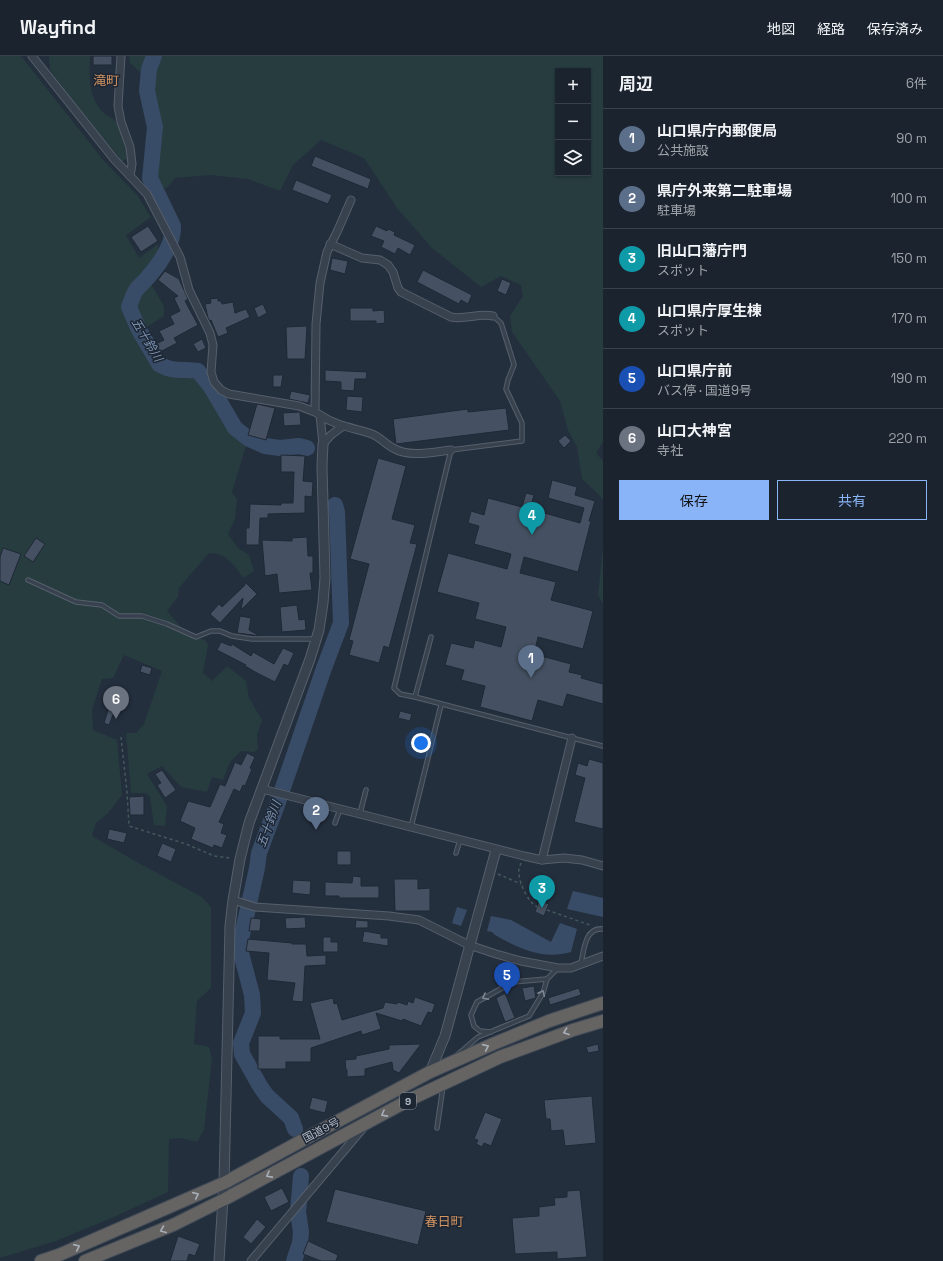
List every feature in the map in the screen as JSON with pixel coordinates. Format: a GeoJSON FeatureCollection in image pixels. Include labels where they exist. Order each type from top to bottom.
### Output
{"type":"FeatureCollection","features":[{"type":"Feature","properties":{"kind":"highway","name":"国道9号"},"geometry":{"type":"LineString","coordinates":[[41,1261],[224,1183],[430,1072],[528,1030],[603,1003]]}},
{"type":"Feature","properties":{"kind":"highway","name":"国道9号"},"geometry":{"type":"LineString","coordinates":[[85,1261],[173,1225],[444,1083],[500,1057],[573,1030],[603,1021]]}},
{"type":"Feature","properties":{"kind":"street"},"geometry":{"type":"LineString","coordinates":[[32,56],[114,160],[147,194],[180,257],[189,290],[210,333],[213,345],[210,372],[214,382],[221,390],[229,394],[299,406],[317,413],[330,422],[373,434],[394,449],[409,453],[420,454],[451,450]]}},
{"type":"Feature","properties":{"kind":"street"},"geometry":{"type":"LineString","coordinates":[[120,56],[118,106],[121,122],[130,147],[132,164],[130,176]]}},
{"type":"Feature","properties":{"kind":"street"},"geometry":{"type":"LineString","coordinates":[[219,1261],[224,1183],[230,926],[237,902],[240,859],[249,823],[310,659],[316,640],[324,603],[323,444],[317,413],[316,324],[326,252],[337,232],[351,200]]}},
{"type":"Feature","properties":{"kind":"street"},"geometry":{"type":"LineString","coordinates":[[330,244],[362,258],[380,260],[388,265],[393,272],[398,288],[401,292],[451,317],[458,319],[486,314],[492,316]]}},
{"type":"Feature","properties":{"kind":"street"},"geometry":{"type":"LineString","coordinates":[[323,444],[331,435],[343,426]]}},
{"type":"Feature","properties":{"kind":"street"},"geometry":{"type":"LineString","coordinates":[[542,860],[572,738]]}},
{"type":"Feature","properties":{"kind":"street"},"geometry":{"type":"LineString","coordinates":[[262,789],[496,850],[542,860],[564,858],[582,860],[603,866]]}},
{"type":"Feature","properties":{"kind":"street"},"geometry":{"type":"LineString","coordinates":[[430,1072],[445,1036],[496,850]]}},
{"type":"Feature","properties":{"kind":"street"},"geometry":{"type":"LineString","coordinates":[[237,902],[255,907],[389,916],[419,920],[469,945],[515,959],[558,968],[571,968],[603,956]]}},
{"type":"Feature","properties":{"kind":"street"},"geometry":{"type":"LineString","coordinates":[[251,1261],[366,1124]]}},
{"type":"Feature","properties":{"kind":"lane"},"geometry":{"type":"LineString","coordinates":[[492,316],[497,318],[501,323],[513,361],[514,366],[506,389],[522,423],[522,441],[451,450],[394,688],[400,694],[603,746]]}},
{"type":"Feature","properties":{"kind":"lane"},"geometry":{"type":"LineString","coordinates":[[28,580],[76,602],[102,606],[119,616],[142,616],[167,624],[196,637],[211,631],[220,631],[232,636],[252,639],[302,638],[316,640]]}},
{"type":"Feature","properties":{"kind":"lane"},"geometry":{"type":"LineString","coordinates":[[415,697],[431,637]]}},
{"type":"Feature","properties":{"kind":"lane"},"geometry":{"type":"LineString","coordinates":[[411,827],[442,705]]}},
{"type":"Feature","properties":{"kind":"lane"},"geometry":{"type":"LineString","coordinates":[[360,814],[366,790]]}},
{"type":"Feature","properties":{"kind":"lane"},"geometry":{"type":"LineString","coordinates":[[335,823],[340,809]]}},
{"type":"Feature","properties":{"kind":"lane"},"geometry":{"type":"LineString","coordinates":[[456,853],[460,840]]}},
{"type":"Feature","properties":{"kind":"lane"},"geometry":{"type":"LineString","coordinates":[[581,963],[590,932],[597,928],[603,929]]}},
{"type":"Feature","properties":{"kind":"lane"},"geometry":{"type":"LineString","coordinates":[[450,1063],[478,1037],[529,1016],[543,993],[547,979],[558,968]]}},
{"type":"Feature","properties":{"kind":"lane"},"geometry":{"type":"LineString","coordinates":[[492,1032],[480,1031],[474,1026],[471,1015],[477,1002],[513,982],[547,979]]}},
{"type":"Feature","properties":{"kind":"lane"},"geometry":{"type":"LineString","coordinates":[[437,1128],[444,1083]]}},
{"type":"Feature","properties":{"kind":"path"},"geometry":{"type":"LineString","coordinates":[[121,737],[129,826],[186,844],[214,856],[240,859]]}},
{"type":"Feature","properties":{"kind":"path"},"geometry":{"type":"LineString","coordinates":[[524,856],[518,871],[521,884],[533,904],[537,907]]}},
{"type":"Feature","properties":{"kind":"path"},"geometry":{"type":"LineString","coordinates":[[491,871],[521,884]]}},
{"type":"Feature","properties":{"kind":"path"},"geometry":{"type":"LineString","coordinates":[[546,910],[597,928]]}},
{"type":"Feature","properties":{"kind":"green space"},"geometry":{"type":"Polygon","coordinates":[[[0,56],[21,56],[104,161],[137,195],[151,217],[126,235],[139,258],[158,244],[159,254],[145,274],[164,306],[164,316],[136,334],[153,364],[167,375],[187,375],[201,383],[223,422],[235,438],[246,446],[232,492],[237,500],[235,519],[228,534],[238,548],[249,555],[254,571],[243,578],[233,564],[225,557],[209,553],[179,588],[178,597],[167,611],[189,636],[205,640],[208,645],[203,673],[212,681],[227,666],[246,681],[249,698],[262,720],[257,735],[258,749],[254,752],[241,751],[230,762],[223,780],[212,777],[207,792],[181,787],[162,766],[147,774],[167,806],[165,826],[154,825],[150,797],[146,793],[131,793],[126,733],[136,733],[144,724],[162,671],[124,655],[113,678],[102,679],[92,710],[93,730],[117,740],[122,795],[108,813],[96,823],[92,836],[202,897],[211,907],[211,988],[197,1001],[194,1044],[209,1047],[212,1059],[204,1130],[197,1142],[181,1138],[169,1139],[168,1192],[114,1217],[56,1241],[0,1258],[0,56]]]}},
{"type":"Feature","properties":{"kind":"green space"},"geometry":{"type":"Polygon","coordinates":[[[49,56],[90,56],[90,79],[95,102],[106,115],[113,119],[118,125],[129,159],[122,161],[66,92],[50,70],[49,56]]]}},
{"type":"Feature","properties":{"kind":"green space"},"geometry":{"type":"Polygon","coordinates":[[[129,56],[603,56],[603,442],[596,453],[603,461],[603,500],[582,479],[577,447],[568,430],[560,401],[512,332],[510,316],[523,296],[521,285],[501,276],[481,287],[432,248],[397,208],[364,158],[321,140],[293,165],[280,191],[248,179],[210,175],[175,178],[167,188],[158,187],[155,174],[159,148],[156,105],[151,82],[130,63],[129,56]]]}},
{"type":"Feature","properties":{"kind":"green space"},"geometry":{"type":"Polygon","coordinates":[[[603,546],[603,604],[598,595],[603,546]]]}},
{"type":"Feature","properties":{"kind":"water"},"geometry":{"type":"Polygon","coordinates":[[[573,891],[603,898],[603,917],[567,909],[573,891]]]}},
{"type":"Feature","properties":{"kind":"water"},"geometry":{"type":"Polygon","coordinates":[[[457,907],[467,910],[461,926],[452,923],[457,907]]]}},
{"type":"Feature","properties":{"kind":"water"},"geometry":{"type":"Polygon","coordinates":[[[491,916],[511,920],[551,942],[560,923],[577,929],[571,952],[550,955],[541,954],[513,945],[492,932],[487,931],[491,916]]]}},
{"type":"Feature","properties":{"kind":"building"},"geometry":{"type":"Polygon","coordinates":[[[93,56],[112,56],[112,65],[93,65],[93,56]]]}},
{"type":"Feature","properties":{"kind":"building"},"geometry":{"type":"Polygon","coordinates":[[[315,156],[371,179],[368,189],[311,166],[315,156]]]}},
{"type":"Feature","properties":{"kind":"building"},"geometry":{"type":"Polygon","coordinates":[[[296,180],[332,195],[328,204],[292,190],[296,180]]]}},
{"type":"Feature","properties":{"kind":"building"},"geometry":{"type":"Polygon","coordinates":[[[148,226],[158,241],[141,252],[131,237],[148,226]]]}},
{"type":"Feature","properties":{"kind":"building"},"geometry":{"type":"Polygon","coordinates":[[[376,226],[387,231],[388,229],[395,232],[394,235],[415,245],[410,255],[398,248],[395,254],[381,247],[384,241],[371,236],[376,226]]]}},
{"type":"Feature","properties":{"kind":"building"},"geometry":{"type":"Polygon","coordinates":[[[332,258],[348,261],[345,274],[330,270],[332,258]]]}},
{"type":"Feature","properties":{"kind":"building"},"geometry":{"type":"Polygon","coordinates":[[[423,270],[472,295],[468,304],[461,300],[459,304],[417,282],[423,270]]]}},
{"type":"Feature","properties":{"kind":"building"},"geometry":{"type":"Polygon","coordinates":[[[165,271],[179,279],[188,299],[185,301],[198,325],[174,338],[177,343],[160,352],[156,344],[164,340],[159,331],[174,324],[170,316],[180,311],[174,298],[178,296],[158,280],[165,271]]]}},
{"type":"Feature","properties":{"kind":"building"},"geometry":{"type":"Polygon","coordinates":[[[502,279],[511,283],[506,295],[497,291],[502,279]]]}},
{"type":"Feature","properties":{"kind":"building"},"geometry":{"type":"Polygon","coordinates":[[[218,298],[218,301],[221,301],[222,304],[233,302],[235,313],[246,309],[250,317],[226,328],[228,333],[218,337],[211,320],[210,321],[208,318],[205,304],[211,303],[210,299],[218,298]]]}},
{"type":"Feature","properties":{"kind":"building"},"geometry":{"type":"Polygon","coordinates":[[[263,304],[267,313],[258,318],[254,308],[263,304]]]}},
{"type":"Feature","properties":{"kind":"building"},"geometry":{"type":"Polygon","coordinates":[[[350,308],[373,308],[373,311],[384,310],[385,323],[376,324],[376,321],[350,321],[350,308]]]}},
{"type":"Feature","properties":{"kind":"building"},"geometry":{"type":"Polygon","coordinates":[[[307,326],[305,359],[287,359],[286,327],[307,326]]]}},
{"type":"Feature","properties":{"kind":"building"},"geometry":{"type":"Polygon","coordinates":[[[202,339],[206,348],[198,352],[193,344],[202,339]]]}},
{"type":"Feature","properties":{"kind":"building"},"geometry":{"type":"Polygon","coordinates":[[[325,370],[367,372],[366,379],[355,379],[354,391],[341,390],[341,382],[325,381],[325,370]]]}},
{"type":"Feature","properties":{"kind":"building"},"geometry":{"type":"Polygon","coordinates":[[[273,375],[283,375],[281,387],[273,387],[273,375]]]}},
{"type":"Feature","properties":{"kind":"building"},"geometry":{"type":"Polygon","coordinates":[[[291,391],[310,395],[308,403],[289,399],[291,391]]]}},
{"type":"Feature","properties":{"kind":"building"},"geometry":{"type":"Polygon","coordinates":[[[347,396],[363,397],[362,412],[346,410],[347,396]]]}},
{"type":"Feature","properties":{"kind":"building"},"geometry":{"type":"Polygon","coordinates":[[[257,404],[275,408],[266,440],[248,435],[257,404]]]}},
{"type":"Feature","properties":{"kind":"building"},"geometry":{"type":"Polygon","coordinates":[[[506,408],[509,430],[396,444],[393,419],[468,409],[468,412],[506,408]]]}},
{"type":"Feature","properties":{"kind":"building"},"geometry":{"type":"Polygon","coordinates":[[[300,412],[301,425],[284,426],[283,413],[300,412]]]}},
{"type":"Feature","properties":{"kind":"building"},"geometry":{"type":"Polygon","coordinates":[[[565,435],[571,441],[564,448],[558,441],[565,435]]]}},
{"type":"Feature","properties":{"kind":"building"},"geometry":{"type":"Polygon","coordinates":[[[281,455],[305,456],[303,481],[313,482],[312,497],[305,496],[305,513],[268,514],[268,518],[260,518],[259,545],[246,545],[246,528],[249,528],[250,504],[281,505],[281,503],[293,503],[294,472],[281,472],[281,455]]]}},
{"type":"Feature","properties":{"kind":"building"},"geometry":{"type":"Polygon","coordinates":[[[378,458],[406,466],[392,519],[415,525],[410,543],[417,544],[389,648],[384,646],[379,663],[349,655],[353,641],[349,640],[369,564],[350,559],[378,458]]]}},
{"type":"Feature","properties":{"kind":"building"},"geometry":{"type":"Polygon","coordinates":[[[552,480],[577,487],[575,495],[595,501],[578,572],[524,557],[520,573],[556,582],[551,600],[593,611],[583,649],[538,637],[534,654],[571,664],[569,672],[582,675],[581,678],[603,684],[603,704],[567,694],[563,707],[538,700],[532,721],[480,707],[485,686],[461,680],[464,670],[445,665],[451,643],[473,648],[475,640],[501,647],[506,627],[475,619],[479,603],[437,592],[448,553],[507,569],[511,554],[474,544],[479,526],[468,523],[471,511],[484,515],[488,498],[522,507],[526,493],[534,495],[530,509],[580,523],[584,508],[548,498],[552,480]]]}},
{"type":"Feature","properties":{"kind":"building"},"geometry":{"type":"Polygon","coordinates":[[[307,537],[308,556],[313,556],[313,573],[310,573],[312,590],[279,593],[277,574],[265,576],[262,540],[292,541],[292,538],[307,537]]]}},
{"type":"Feature","properties":{"kind":"building"},"geometry":{"type":"Polygon","coordinates":[[[36,538],[45,544],[33,562],[24,556],[36,538]]]}},
{"type":"Feature","properties":{"kind":"building"},"geometry":{"type":"Polygon","coordinates":[[[3,548],[21,554],[9,585],[0,581],[0,557],[3,548]]]}},
{"type":"Feature","properties":{"kind":"building"},"geometry":{"type":"Polygon","coordinates":[[[245,582],[257,594],[241,610],[243,598],[220,623],[210,614],[219,604],[222,607],[245,585],[245,582]]]}},
{"type":"Feature","properties":{"kind":"building"},"geometry":{"type":"Polygon","coordinates":[[[297,605],[299,620],[305,619],[306,630],[282,632],[280,607],[297,605]]]}},
{"type":"Feature","properties":{"kind":"building"},"geometry":{"type":"Polygon","coordinates":[[[240,616],[251,618],[249,630],[260,636],[237,633],[240,616]]]}},
{"type":"Feature","properties":{"kind":"building"},"geometry":{"type":"Polygon","coordinates":[[[221,642],[231,646],[232,644],[251,656],[253,652],[274,664],[283,648],[294,653],[288,666],[284,664],[275,682],[217,650],[221,642]]]}},
{"type":"Feature","properties":{"kind":"building"},"geometry":{"type":"Polygon","coordinates":[[[142,665],[152,668],[150,675],[140,672],[142,665]]]}},
{"type":"Feature","properties":{"kind":"building"},"geometry":{"type":"Polygon","coordinates":[[[108,699],[118,702],[109,725],[104,723],[109,707],[106,706],[108,699]]]}},
{"type":"Feature","properties":{"kind":"building"},"geometry":{"type":"Polygon","coordinates":[[[400,711],[412,714],[410,721],[398,718],[400,711]]]}},
{"type":"Feature","properties":{"kind":"building"},"geometry":{"type":"Polygon","coordinates":[[[247,753],[255,757],[250,768],[252,769],[245,786],[243,785],[240,792],[234,789],[219,822],[224,824],[221,833],[227,835],[222,848],[214,845],[213,848],[191,839],[195,828],[180,821],[188,801],[210,807],[220,784],[225,786],[235,762],[241,765],[247,753]]]}},
{"type":"Feature","properties":{"kind":"building"},"geometry":{"type":"Polygon","coordinates":[[[589,759],[603,763],[603,829],[574,822],[585,778],[575,775],[578,763],[587,766],[589,759]]]}},
{"type":"Feature","properties":{"kind":"building"},"geometry":{"type":"Polygon","coordinates":[[[162,770],[176,790],[165,798],[157,785],[161,783],[155,774],[162,770]]]}},
{"type":"Feature","properties":{"kind":"building"},"geometry":{"type":"Polygon","coordinates":[[[144,796],[144,815],[130,815],[129,797],[144,796]]]}},
{"type":"Feature","properties":{"kind":"building"},"geometry":{"type":"Polygon","coordinates":[[[109,829],[127,833],[124,843],[107,839],[109,829]]]}},
{"type":"Feature","properties":{"kind":"building"},"geometry":{"type":"Polygon","coordinates":[[[162,843],[176,849],[171,862],[157,856],[162,843]]]}},
{"type":"Feature","properties":{"kind":"building"},"geometry":{"type":"Polygon","coordinates":[[[337,851],[351,851],[351,865],[337,865],[337,851]]]}},
{"type":"Feature","properties":{"kind":"building"},"geometry":{"type":"Polygon","coordinates":[[[353,876],[361,877],[361,886],[379,886],[379,898],[339,898],[339,896],[325,896],[325,882],[352,883],[353,876]]]}},
{"type":"Feature","properties":{"kind":"building"},"geometry":{"type":"Polygon","coordinates":[[[394,879],[418,879],[418,889],[430,888],[430,911],[395,911],[394,879]]]}},
{"type":"Feature","properties":{"kind":"building"},"geometry":{"type":"Polygon","coordinates":[[[293,880],[311,881],[310,895],[292,893],[293,880]]]}},
{"type":"Feature","properties":{"kind":"building"},"geometry":{"type":"Polygon","coordinates":[[[539,901],[549,904],[544,916],[535,912],[539,901]]]}},
{"type":"Feature","properties":{"kind":"building"},"geometry":{"type":"Polygon","coordinates":[[[305,917],[306,928],[286,929],[285,918],[305,917]]]}},
{"type":"Feature","properties":{"kind":"building"},"geometry":{"type":"Polygon","coordinates":[[[251,918],[261,919],[260,931],[249,931],[251,918]]]}},
{"type":"Feature","properties":{"kind":"building"},"geometry":{"type":"Polygon","coordinates":[[[356,920],[368,921],[368,928],[355,928],[356,920]]]}},
{"type":"Feature","properties":{"kind":"building"},"geometry":{"type":"Polygon","coordinates":[[[364,931],[381,934],[381,938],[388,938],[388,946],[362,942],[364,931]]]}},
{"type":"Feature","properties":{"kind":"building"},"geometry":{"type":"Polygon","coordinates":[[[323,937],[331,937],[331,942],[338,942],[338,952],[323,952],[323,937]]]}},
{"type":"Feature","properties":{"kind":"building"},"geometry":{"type":"Polygon","coordinates":[[[248,939],[292,944],[306,944],[307,956],[326,955],[326,965],[305,966],[303,1002],[292,1001],[295,983],[267,980],[269,953],[246,951],[248,939]]]}},
{"type":"Feature","properties":{"kind":"building"},"geometry":{"type":"Polygon","coordinates":[[[534,986],[536,998],[525,1001],[522,988],[534,986]]]}},
{"type":"Feature","properties":{"kind":"building"},"geometry":{"type":"Polygon","coordinates":[[[579,988],[581,995],[550,1005],[548,998],[579,988]]]}},
{"type":"Feature","properties":{"kind":"building"},"geometry":{"type":"Polygon","coordinates":[[[505,993],[515,1018],[505,1022],[496,998],[505,993]]]}},
{"type":"Feature","properties":{"kind":"building"},"geometry":{"type":"Polygon","coordinates":[[[415,997],[435,1004],[432,1013],[428,1012],[421,1026],[403,1019],[402,1021],[376,1013],[381,1029],[362,1035],[361,1031],[311,1048],[311,1062],[286,1062],[286,1069],[258,1069],[258,1036],[280,1036],[280,1039],[320,1039],[310,1003],[333,998],[334,1004],[337,1003],[342,1020],[383,1008],[385,1002],[397,1004],[398,1002],[407,1005],[408,1001],[413,1003],[415,997]]]}},
{"type":"Feature","properties":{"kind":"building"},"geometry":{"type":"Polygon","coordinates":[[[421,1044],[399,1073],[393,1070],[392,1062],[365,1069],[365,1076],[347,1077],[345,1060],[356,1059],[356,1056],[389,1049],[389,1045],[421,1044]]]}},
{"type":"Feature","properties":{"kind":"building"},"geometry":{"type":"Polygon","coordinates":[[[598,1044],[599,1051],[588,1053],[586,1047],[598,1044]]]}},
{"type":"Feature","properties":{"kind":"building"},"geometry":{"type":"Polygon","coordinates":[[[592,1096],[596,1143],[565,1146],[563,1130],[551,1131],[550,1119],[546,1119],[544,1100],[592,1096]]]}},
{"type":"Feature","properties":{"kind":"building"},"geometry":{"type":"Polygon","coordinates":[[[312,1097],[328,1101],[325,1113],[309,1109],[312,1097]]]}},
{"type":"Feature","properties":{"kind":"building"},"geometry":{"type":"Polygon","coordinates":[[[485,1112],[502,1119],[491,1146],[484,1143],[482,1147],[476,1144],[478,1140],[474,1139],[485,1112]]]}},
{"type":"Feature","properties":{"kind":"building"},"geometry":{"type":"Polygon","coordinates":[[[282,1188],[289,1202],[271,1211],[264,1197],[282,1188]]]}},
{"type":"Feature","properties":{"kind":"building"},"geometry":{"type":"Polygon","coordinates":[[[335,1189],[426,1211],[418,1245],[326,1222],[335,1189]]]}},
{"type":"Feature","properties":{"kind":"building"},"geometry":{"type":"Polygon","coordinates":[[[580,1190],[587,1257],[557,1259],[557,1252],[515,1254],[512,1218],[539,1216],[539,1207],[555,1205],[554,1198],[567,1197],[567,1191],[580,1190]]]}},
{"type":"Feature","properties":{"kind":"building"},"geometry":{"type":"Polygon","coordinates":[[[257,1219],[266,1227],[251,1244],[243,1237],[257,1219]]]}},
{"type":"Feature","properties":{"kind":"building"},"geometry":{"type":"Polygon","coordinates":[[[178,1236],[200,1244],[195,1256],[189,1254],[187,1261],[170,1261],[178,1236]]]}},
{"type":"Feature","properties":{"kind":"building"},"geometry":{"type":"Polygon","coordinates":[[[308,1241],[338,1255],[336,1261],[321,1261],[303,1254],[308,1241]]]}},
{"type":"Feature","properties":{"kind":"waterway","name":"五十鈴川"},"geometry":{"type":"LineString","coordinates":[[154,56],[149,69],[147,91],[155,127],[150,178],[173,226],[173,233],[169,246],[162,259],[154,271],[136,290],[129,307],[139,330],[159,364],[173,369],[198,371],[211,387],[235,428],[249,439],[265,446],[280,448],[299,446],[307,448]]}},
{"type":"Feature","properties":{"kind":"waterway","name":"五十鈴川"},"geometry":{"type":"LineString","coordinates":[[295,1129],[291,1118],[267,1096],[242,1054],[241,1043],[253,1013],[252,995],[240,944],[259,853],[341,623],[337,512],[335,505]]}},
{"type":"Feature","properties":{"kind":"waterway","name":"五十鈴川"},"geometry":{"type":"LineString","coordinates":[[294,1261],[300,1243],[301,1232],[298,1212],[301,1176]]}},
{"type":"Feature","properties":{"kind":"place","name":"山口県庁厚生棟"},"geometry":{"type":"Point","coordinates":[532,535]}},
{"type":"Feature","properties":{"kind":"place","name":"山口県庁内郵便局"},"geometry":{"type":"Point","coordinates":[531,678]}},
{"type":"Feature","properties":{"kind":"place","name":"山口大神宮"},"geometry":{"type":"Point","coordinates":[116,719]}},
{"type":"Feature","properties":{"kind":"place","name":"県庁外来第二駐車場"},"geometry":{"type":"Point","coordinates":[316,830]}},
{"type":"Feature","properties":{"kind":"place","name":"旧山口藩庁門"},"geometry":{"type":"Point","coordinates":[542,908]}},
{"type":"Feature","properties":{"kind":"place","name":"山口県庁前"},"geometry":{"type":"Point","coordinates":[507,995]}},
{"type":"Feature","properties":{"kind":"district","name":"滝町"},"geometry":{"type":"Point","coordinates":[106,80]}},
{"type":"Feature","properties":{"kind":"district","name":"春日町"},"geometry":{"type":"Point","coordinates":[444,1221]}}]}
